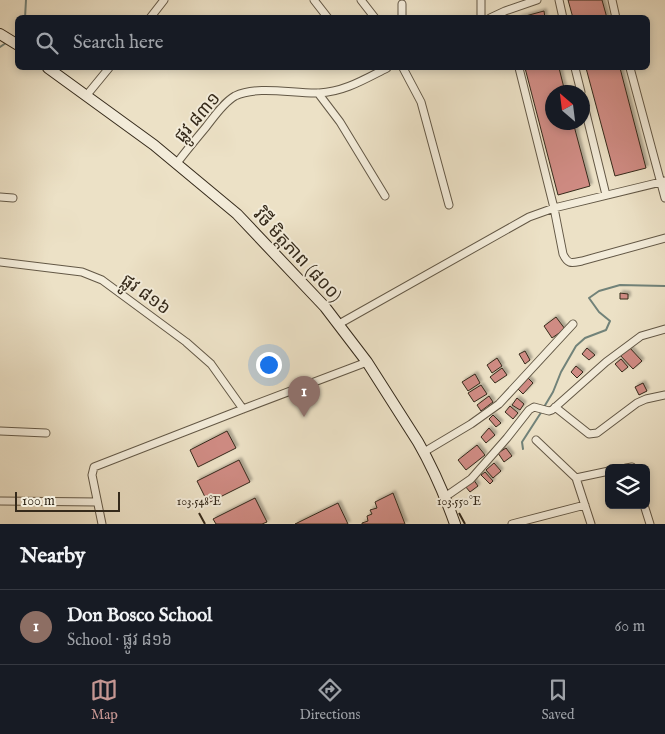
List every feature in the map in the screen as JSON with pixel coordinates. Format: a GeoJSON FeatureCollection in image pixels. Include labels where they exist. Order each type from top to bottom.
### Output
{"type":"FeatureCollection","features":[{"type":"Feature","properties":{"kind":"main road"},"geometry":{"type":"LineString","coordinates":[[2,35],[15,43]]}},
{"type":"Feature","properties":{"kind":"main road","name":"វិថី មិត្តភាព (៨០០)"},"geometry":{"type":"LineString","coordinates":[[51,70],[177,163],[237,214],[305,284],[339,324],[367,362],[424,452],[455,524]]}},
{"type":"Feature","properties":{"kind":"street"},"geometry":{"type":"LineString","coordinates":[[152,15],[164,0]]}},
{"type":"Feature","properties":{"kind":"street"},"geometry":{"type":"LineString","coordinates":[[314,0],[326,15]]}},
{"type":"Feature","properties":{"kind":"street"},"geometry":{"type":"LineString","coordinates":[[361,0],[373,15]]}},
{"type":"Feature","properties":{"kind":"street"},"geometry":{"type":"LineString","coordinates":[[481,0],[481,15]]}},
{"type":"Feature","properties":{"kind":"street"},"geometry":{"type":"LineString","coordinates":[[505,14],[537,0]]}},
{"type":"Feature","properties":{"kind":"street"},"geometry":{"type":"LineString","coordinates":[[559,0],[562,15]]}},
{"type":"Feature","properties":{"kind":"street"},"geometry":{"type":"LineString","coordinates":[[612,0],[615,15]]}},
{"type":"Feature","properties":{"kind":"street"},"geometry":{"type":"LineString","coordinates":[[402,4],[402,15]]}},
{"type":"Feature","properties":{"kind":"street"},"geometry":{"type":"LineString","coordinates":[[86,96],[107,70]]}},
{"type":"Feature","properties":{"kind":"street"},"geometry":{"type":"LineString","coordinates":[[369,70],[373,75]]}},
{"type":"Feature","properties":{"kind":"street","name":"ផ្លូវ ៨៣១"},"geometry":{"type":"LineString","coordinates":[[177,163],[220,109],[235,96],[251,92],[286,91],[318,93],[336,91],[351,86],[383,70]]}},
{"type":"Feature","properties":{"kind":"street"},"geometry":{"type":"LineString","coordinates":[[404,70],[422,102],[449,205]]}},
{"type":"Feature","properties":{"kind":"street"},"geometry":{"type":"LineString","coordinates":[[520,70],[566,261],[571,263],[582,261],[665,238]]}},
{"type":"Feature","properties":{"kind":"street"},"geometry":{"type":"LineString","coordinates":[[576,70],[579,85]]}},
{"type":"Feature","properties":{"kind":"street"},"geometry":{"type":"LineString","coordinates":[[631,70],[663,181],[665,198]]}},
{"type":"Feature","properties":{"kind":"street"},"geometry":{"type":"LineString","coordinates":[[318,93],[340,122],[385,196]]}},
{"type":"Feature","properties":{"kind":"street"},"geometry":{"type":"LineString","coordinates":[[590,130],[606,195]]}},
{"type":"Feature","properties":{"kind":"street"},"geometry":{"type":"LineString","coordinates":[[339,324],[529,217],[554,208],[663,181]]}},
{"type":"Feature","properties":{"kind":"street"},"geometry":{"type":"LineString","coordinates":[[0,197],[13,198]]}},
{"type":"Feature","properties":{"kind":"street","name":"ផ្លូវ ៨១៦"},"geometry":{"type":"LineString","coordinates":[[0,262],[82,272],[102,280],[193,348],[211,364],[243,409]]}},
{"type":"Feature","properties":{"kind":"street"},"geometry":{"type":"LineString","coordinates":[[424,452],[472,424],[499,404],[573,324]]}},
{"type":"Feature","properties":{"kind":"street"},"geometry":{"type":"LineString","coordinates":[[552,409],[606,362],[641,336],[665,329]]}},
{"type":"Feature","properties":{"kind":"street"},"geometry":{"type":"LineString","coordinates":[[102,524],[92,475],[94,468],[367,362]]}},
{"type":"Feature","properties":{"kind":"street"},"geometry":{"type":"LineString","coordinates":[[445,497],[471,479],[507,438],[528,410],[534,407],[552,409],[588,434],[597,433],[646,398],[665,395]]}},
{"type":"Feature","properties":{"kind":"street"},"geometry":{"type":"LineString","coordinates":[[0,431],[46,432]]}},
{"type":"Feature","properties":{"kind":"street"},"geometry":{"type":"LineString","coordinates":[[536,440],[576,478],[591,524]]}},
{"type":"Feature","properties":{"kind":"street"},"geometry":{"type":"LineString","coordinates":[[576,478],[605,472]]}},
{"type":"Feature","properties":{"kind":"street"},"geometry":{"type":"LineString","coordinates":[[0,501],[97,502]]}},
{"type":"Feature","properties":{"kind":"street"},"geometry":{"type":"LineString","coordinates":[[512,524],[585,505]]}},
{"type":"Feature","properties":{"kind":"street"},"geometry":{"type":"LineString","coordinates":[[645,509],[650,524]]}},
{"type":"Feature","properties":{"kind":"building"},"geometry":{"type":"Polygon","coordinates":[[[568,0],[602,0],[606,15],[572,15],[568,0]]]}},
{"type":"Feature","properties":{"kind":"building"},"geometry":{"type":"Polygon","coordinates":[[[544,11],[545,15],[529,15],[544,11]]]}},
{"type":"Feature","properties":{"kind":"building"},"geometry":{"type":"Polygon","coordinates":[[[526,70],[560,70],[563,85],[545,85],[545,130],[575,130],[590,186],[558,195],[526,70]]]}},
{"type":"Feature","properties":{"kind":"building"},"geometry":{"type":"Polygon","coordinates":[[[587,70],[621,70],[646,168],[615,176],[587,70]]]}},
{"type":"Feature","properties":{"kind":"building"},"geometry":{"type":"Polygon","coordinates":[[[620,293],[628,294],[628,299],[620,299],[620,293]]]}},
{"type":"Feature","properties":{"kind":"building"},"geometry":{"type":"Polygon","coordinates":[[[556,317],[565,329],[552,338],[544,326],[556,317]]]}},
{"type":"Feature","properties":{"kind":"building"},"geometry":{"type":"Polygon","coordinates":[[[629,347],[642,361],[633,369],[620,355],[629,347]]]}},
{"type":"Feature","properties":{"kind":"building"},"geometry":{"type":"Polygon","coordinates":[[[587,348],[595,355],[589,360],[582,354],[587,348]]]}},
{"type":"Feature","properties":{"kind":"building"},"geometry":{"type":"Polygon","coordinates":[[[525,351],[530,360],[525,364],[519,354],[525,351]]]}},
{"type":"Feature","properties":{"kind":"building"},"geometry":{"type":"Polygon","coordinates":[[[497,358],[502,366],[492,373],[487,365],[497,358]]]}},
{"type":"Feature","properties":{"kind":"building"},"geometry":{"type":"Polygon","coordinates":[[[621,359],[628,367],[622,372],[615,364],[621,359]]]}},
{"type":"Feature","properties":{"kind":"building"},"geometry":{"type":"Polygon","coordinates":[[[576,366],[583,372],[577,378],[571,372],[576,366]]]}},
{"type":"Feature","properties":{"kind":"building"},"geometry":{"type":"Polygon","coordinates":[[[502,368],[507,375],[495,383],[490,377],[502,368]]]}},
{"type":"Feature","properties":{"kind":"building"},"geometry":{"type":"Polygon","coordinates":[[[475,374],[480,383],[468,391],[462,382],[475,374]]]}},
{"type":"Feature","properties":{"kind":"building"},"geometry":{"type":"Polygon","coordinates":[[[528,378],[533,383],[523,394],[518,389],[528,378]]]}},
{"type":"Feature","properties":{"kind":"building"},"geometry":{"type":"Polygon","coordinates":[[[643,383],[647,391],[639,395],[635,387],[643,383]]]}},
{"type":"Feature","properties":{"kind":"building"},"geometry":{"type":"Polygon","coordinates":[[[481,385],[487,394],[474,402],[468,393],[481,385]]]}},
{"type":"Feature","properties":{"kind":"building"},"geometry":{"type":"Polygon","coordinates":[[[489,396],[493,402],[481,411],[477,405],[489,396]]]}},
{"type":"Feature","properties":{"kind":"building"},"geometry":{"type":"Polygon","coordinates":[[[517,398],[524,404],[520,410],[512,405],[517,398]]]}},
{"type":"Feature","properties":{"kind":"building"},"geometry":{"type":"Polygon","coordinates":[[[510,406],[518,413],[513,419],[505,412],[510,406]]]}},
{"type":"Feature","properties":{"kind":"building"},"geometry":{"type":"Polygon","coordinates":[[[493,415],[501,423],[496,427],[489,419],[493,415]]]}},
{"type":"Feature","properties":{"kind":"building"},"geometry":{"type":"Polygon","coordinates":[[[489,428],[495,435],[486,443],[481,437],[489,428]]]}},
{"type":"Feature","properties":{"kind":"building"},"geometry":{"type":"Polygon","coordinates":[[[227,431],[236,448],[198,467],[190,450],[227,431]]]}},
{"type":"Feature","properties":{"kind":"building"},"geometry":{"type":"Polygon","coordinates":[[[477,445],[485,455],[466,470],[458,460],[477,445]]]}},
{"type":"Feature","properties":{"kind":"building"},"geometry":{"type":"Polygon","coordinates":[[[506,448],[512,456],[504,462],[498,453],[506,448]]]}},
{"type":"Feature","properties":{"kind":"building"},"geometry":{"type":"Polygon","coordinates":[[[239,460],[250,482],[208,503],[197,481],[239,460]]]}},
{"type":"Feature","properties":{"kind":"building"},"geometry":{"type":"Polygon","coordinates":[[[494,463],[501,471],[493,478],[486,470],[494,463]]]}},
{"type":"Feature","properties":{"kind":"building"},"geometry":{"type":"Polygon","coordinates":[[[485,472],[493,481],[490,484],[481,475],[485,472]]]}},
{"type":"Feature","properties":{"kind":"building"},"geometry":{"type":"Polygon","coordinates":[[[473,479],[478,486],[470,492],[465,486],[473,479]]]}},
{"type":"Feature","properties":{"kind":"building"},"geometry":{"type":"Polygon","coordinates":[[[393,493],[405,524],[362,524],[368,521],[367,516],[372,514],[370,510],[377,508],[375,502],[393,493]]]}},
{"type":"Feature","properties":{"kind":"building"},"geometry":{"type":"Polygon","coordinates":[[[255,498],[267,522],[262,524],[216,524],[213,519],[255,498]]]}},
{"type":"Feature","properties":{"kind":"building"},"geometry":{"type":"Polygon","coordinates":[[[338,503],[348,524],[295,524],[338,503]]]}},
{"type":"Feature","properties":{"kind":"waterway"},"geometry":{"type":"LineString","coordinates":[[25,15],[26,0]]}},
{"type":"Feature","properties":{"kind":"waterway"},"geometry":{"type":"LineString","coordinates":[[0,47],[6,43]]}},
{"type":"Feature","properties":{"kind":"waterway"},"geometry":{"type":"LineString","coordinates":[[544,407],[576,346],[585,338],[606,330],[610,321],[599,312],[589,298],[599,291],[620,285],[665,286]]}},
{"type":"Feature","properties":{"kind":"waterway"},"geometry":{"type":"LineString","coordinates":[[523,449],[522,442],[542,411]]}},
{"type":"Feature","properties":{"kind":"place","name":"Don Bosco School"},"geometry":{"type":"Point","coordinates":[304,417]}}]}
